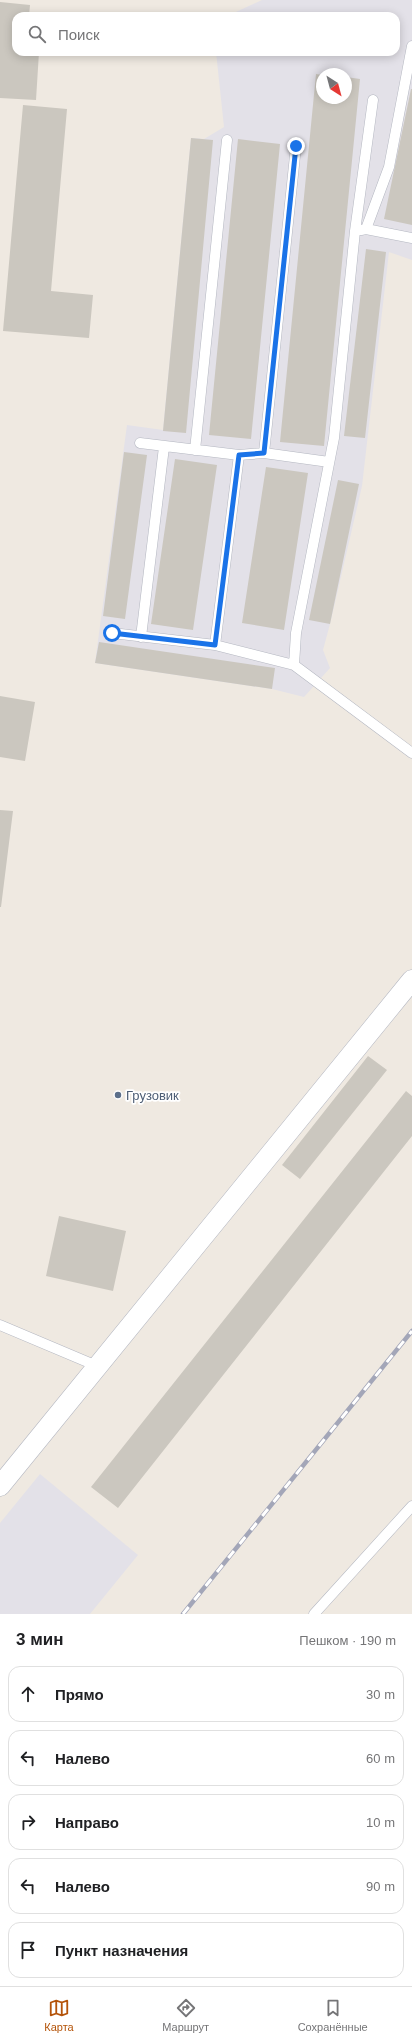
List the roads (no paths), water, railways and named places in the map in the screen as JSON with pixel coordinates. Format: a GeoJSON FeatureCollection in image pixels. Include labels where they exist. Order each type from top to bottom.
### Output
{"type":"FeatureCollection","features":[{"type":"Feature","properties":{"kind":"street"},"geometry":{"type":"LineString","coordinates":[[0,1486],[412,980]]}},
{"type":"Feature","properties":{"kind":"lane"},"geometry":{"type":"LineString","coordinates":[[366,229],[389,167],[412,46]]}},
{"type":"Feature","properties":{"kind":"lane"},"geometry":{"type":"LineString","coordinates":[[294,665],[296,633],[334,438],[355,231],[373,100]]}},
{"type":"Feature","properties":{"kind":"lane"},"geometry":{"type":"LineString","coordinates":[[194,450],[227,140]]}},
{"type":"Feature","properties":{"kind":"lane"},"geometry":{"type":"LineString","coordinates":[[264,453],[296,146]]}},
{"type":"Feature","properties":{"kind":"lane"},"geometry":{"type":"LineString","coordinates":[[355,231],[366,229],[412,238]]}},
{"type":"Feature","properties":{"kind":"lane"},"geometry":{"type":"LineString","coordinates":[[140,444],[239,455],[264,453],[330,462]]}},
{"type":"Feature","properties":{"kind":"lane"},"geometry":{"type":"LineString","coordinates":[[141,637],[164,447]]}},
{"type":"Feature","properties":{"kind":"lane"},"geometry":{"type":"LineString","coordinates":[[215,645],[239,455]]}},
{"type":"Feature","properties":{"kind":"lane"},"geometry":{"type":"LineString","coordinates":[[112,633],[215,645],[294,665],[412,753]]}},
{"type":"Feature","properties":{"kind":"lane"},"geometry":{"type":"LineString","coordinates":[[0,1325],[97,1366]]}},
{"type":"Feature","properties":{"kind":"lane"},"geometry":{"type":"LineString","coordinates":[[314,1614],[412,1506]]}},
{"type":"Feature","properties":{"kind":"railway"},"geometry":{"type":"LineString","coordinates":[[183,1614],[412,1331]]}},
{"type":"Feature","properties":{"kind":"place","name":"Грузовик"},"geometry":{"type":"Point","coordinates":[118,1095]}}]}
